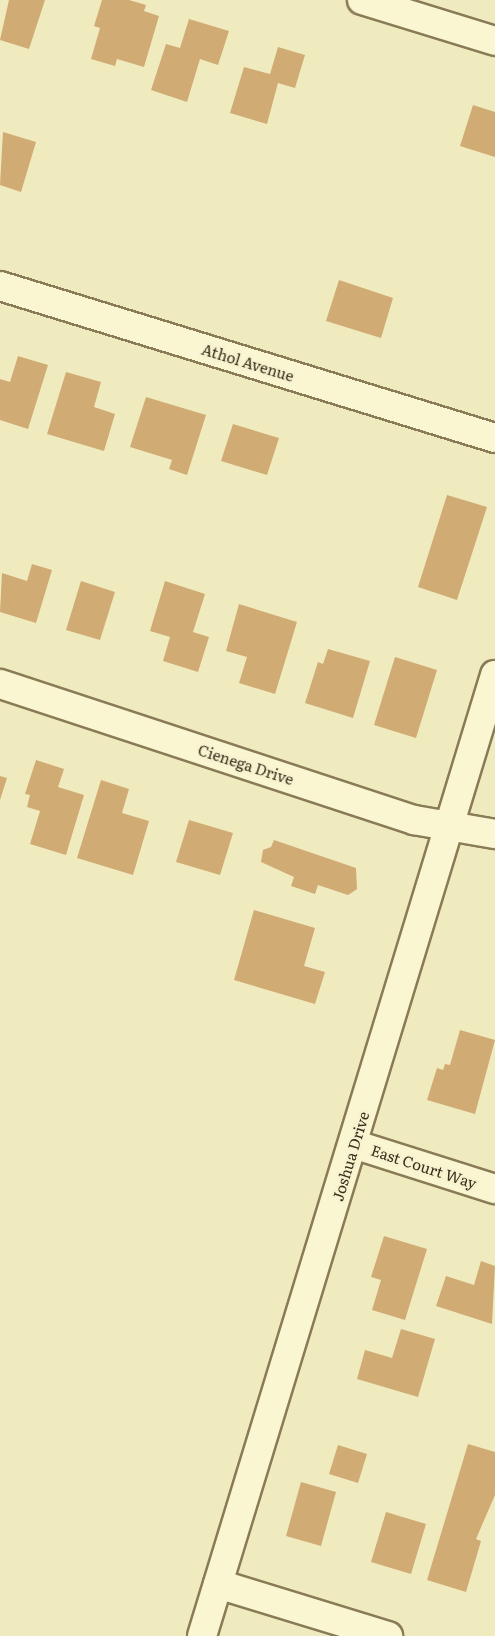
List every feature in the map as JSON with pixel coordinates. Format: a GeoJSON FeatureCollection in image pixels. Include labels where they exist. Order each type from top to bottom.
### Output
{"type":"FeatureCollection","features":[{"type":"Feature","properties":{"kind":"street"},"geometry":{"type":"LineString","coordinates":[[362,0],[495,41]]}},
{"type":"Feature","properties":{"kind":"street","name":"Athol Avenue"},"geometry":{"type":"LineString","coordinates":[[0,286],[495,438]]}},
{"type":"Feature","properties":{"kind":"street","name":"Joshua Drive"},"geometry":{"type":"LineString","coordinates":[[202,1636],[495,675]]}},
{"type":"Feature","properties":{"kind":"street","name":"Cienega Drive"},"geometry":{"type":"LineString","coordinates":[[0,684],[414,820],[495,834]]}},
{"type":"Feature","properties":{"kind":"street","name":"East Court Way"},"geometry":{"type":"LineString","coordinates":[[353,1144],[495,1189]]}},
{"type":"Feature","properties":{"kind":"street"},"geometry":{"type":"LineString","coordinates":[[218,1584],[388,1636]]}},
{"type":"Feature","properties":{"kind":"building"},"geometry":{"type":"Polygon","coordinates":[[[9,0],[45,0],[29,49],[0,40],[9,0]]]}},
{"type":"Feature","properties":{"kind":"building"},"geometry":{"type":"Polygon","coordinates":[[[102,0],[129,0],[146,5],[144,11],[159,16],[144,67],[117,59],[115,66],[91,59],[100,28],[94,26],[102,0]]]}},
{"type":"Feature","properties":{"kind":"building"},"geometry":{"type":"Polygon","coordinates":[[[189,19],[229,31],[218,65],[200,59],[187,102],[151,90],[166,44],[180,48],[189,19]]]}},
{"type":"Feature","properties":{"kind":"building"},"geometry":{"type":"Polygon","coordinates":[[[278,47],[305,55],[295,88],[278,83],[267,124],[230,113],[244,67],[270,74],[278,47]]]}},
{"type":"Feature","properties":{"kind":"building"},"geometry":{"type":"Polygon","coordinates":[[[473,105],[495,112],[495,157],[460,146],[473,105]]]}},
{"type":"Feature","properties":{"kind":"building"},"geometry":{"type":"Polygon","coordinates":[[[3,132],[36,142],[21,192],[0,185],[3,132]]]}},
{"type":"Feature","properties":{"kind":"building"},"geometry":{"type":"Polygon","coordinates":[[[339,280],[393,298],[381,338],[326,321],[339,280]]]}},
{"type":"Feature","properties":{"kind":"building"},"geometry":{"type":"Polygon","coordinates":[[[18,356],[48,365],[28,429],[0,420],[0,379],[10,382],[18,356]]]}},
{"type":"Feature","properties":{"kind":"building"},"geometry":{"type":"Polygon","coordinates":[[[66,372],[101,382],[94,407],[115,414],[104,451],[47,434],[66,372]]]}},
{"type":"Feature","properties":{"kind":"building"},"geometry":{"type":"Polygon","coordinates":[[[146,397],[206,415],[187,475],[169,469],[172,460],[130,447],[146,397]]]}},
{"type":"Feature","properties":{"kind":"building"},"geometry":{"type":"Polygon","coordinates":[[[233,424],[279,438],[267,475],[221,461],[233,424]]]}},
{"type":"Feature","properties":{"kind":"building"},"geometry":{"type":"Polygon","coordinates":[[[447,495],[487,507],[457,600],[418,587],[447,495]]]}},
{"type":"Feature","properties":{"kind":"building"},"geometry":{"type":"Polygon","coordinates":[[[32,564],[52,570],[36,623],[0,612],[2,573],[27,581],[32,564]]]}},
{"type":"Feature","properties":{"kind":"building"},"geometry":{"type":"Polygon","coordinates":[[[81,581],[115,592],[100,640],[66,630],[81,581]]]}},
{"type":"Feature","properties":{"kind":"building"},"geometry":{"type":"Polygon","coordinates":[[[165,581],[205,594],[193,632],[209,637],[198,672],[163,661],[170,637],[150,631],[165,581]]]}},
{"type":"Feature","properties":{"kind":"building"},"geometry":{"type":"Polygon","coordinates":[[[239,604],[297,622],[275,694],[239,683],[247,657],[226,651],[239,604]]]}},
{"type":"Feature","properties":{"kind":"building"},"geometry":{"type":"Polygon","coordinates":[[[328,649],[370,661],[353,718],[305,703],[318,662],[323,664],[328,649]]]}},
{"type":"Feature","properties":{"kind":"building"},"geometry":{"type":"Polygon","coordinates":[[[395,657],[437,670],[416,738],[374,725],[395,657]]]}},
{"type":"Feature","properties":{"kind":"building"},"geometry":{"type":"Polygon","coordinates":[[[36,760],[64,769],[58,787],[84,795],[66,855],[30,844],[40,811],[27,807],[30,795],[25,794],[36,760]]]}},
{"type":"Feature","properties":{"kind":"building"},"geometry":{"type":"Polygon","coordinates":[[[0,776],[7,778],[0,800],[0,776]]]}},
{"type":"Feature","properties":{"kind":"building"},"geometry":{"type":"Polygon","coordinates":[[[101,780],[129,789],[122,813],[149,821],[133,875],[77,858],[101,780]]]}},
{"type":"Feature","properties":{"kind":"building"},"geometry":{"type":"Polygon","coordinates":[[[189,820],[233,833],[220,875],[176,862],[189,820]]]}},
{"type":"Feature","properties":{"kind":"building"},"geometry":{"type":"Polygon","coordinates":[[[274,840],[356,868],[357,889],[348,895],[318,885],[315,894],[291,886],[294,877],[261,862],[263,850],[271,847],[274,840]]]}},
{"type":"Feature","properties":{"kind":"building"},"geometry":{"type":"Polygon","coordinates":[[[254,910],[315,928],[304,966],[325,972],[315,1004],[234,980],[254,910]]]}},
{"type":"Feature","properties":{"kind":"building"},"geometry":{"type":"Polygon","coordinates":[[[460,1030],[495,1040],[475,1114],[427,1100],[437,1068],[443,1070],[445,1064],[450,1065],[460,1030]]]}},
{"type":"Feature","properties":{"kind":"building"},"geometry":{"type":"Polygon","coordinates":[[[384,1236],[427,1249],[405,1320],[372,1310],[381,1280],[371,1277],[384,1236]]]}},
{"type":"Feature","properties":{"kind":"building"},"geometry":{"type":"Polygon","coordinates":[[[481,1261],[495,1266],[492,1324],[436,1306],[446,1276],[474,1285],[481,1261]]]}},
{"type":"Feature","properties":{"kind":"building"},"geometry":{"type":"Polygon","coordinates":[[[401,1329],[435,1339],[418,1397],[357,1379],[365,1350],[392,1358],[401,1329]]]}},
{"type":"Feature","properties":{"kind":"building"},"geometry":{"type":"Polygon","coordinates":[[[468,1444],[495,1452],[495,1495],[476,1539],[481,1541],[466,1592],[427,1580],[468,1444]]]}},
{"type":"Feature","properties":{"kind":"building"},"geometry":{"type":"Polygon","coordinates":[[[338,1445],[367,1454],[358,1483],[329,1474],[338,1445]]]}},
{"type":"Feature","properties":{"kind":"building"},"geometry":{"type":"Polygon","coordinates":[[[301,1482],[336,1492],[321,1546],[286,1536],[301,1482]]]}},
{"type":"Feature","properties":{"kind":"building"},"geometry":{"type":"Polygon","coordinates":[[[386,1512],[426,1524],[411,1574],[371,1562],[386,1512]]]}}]}
